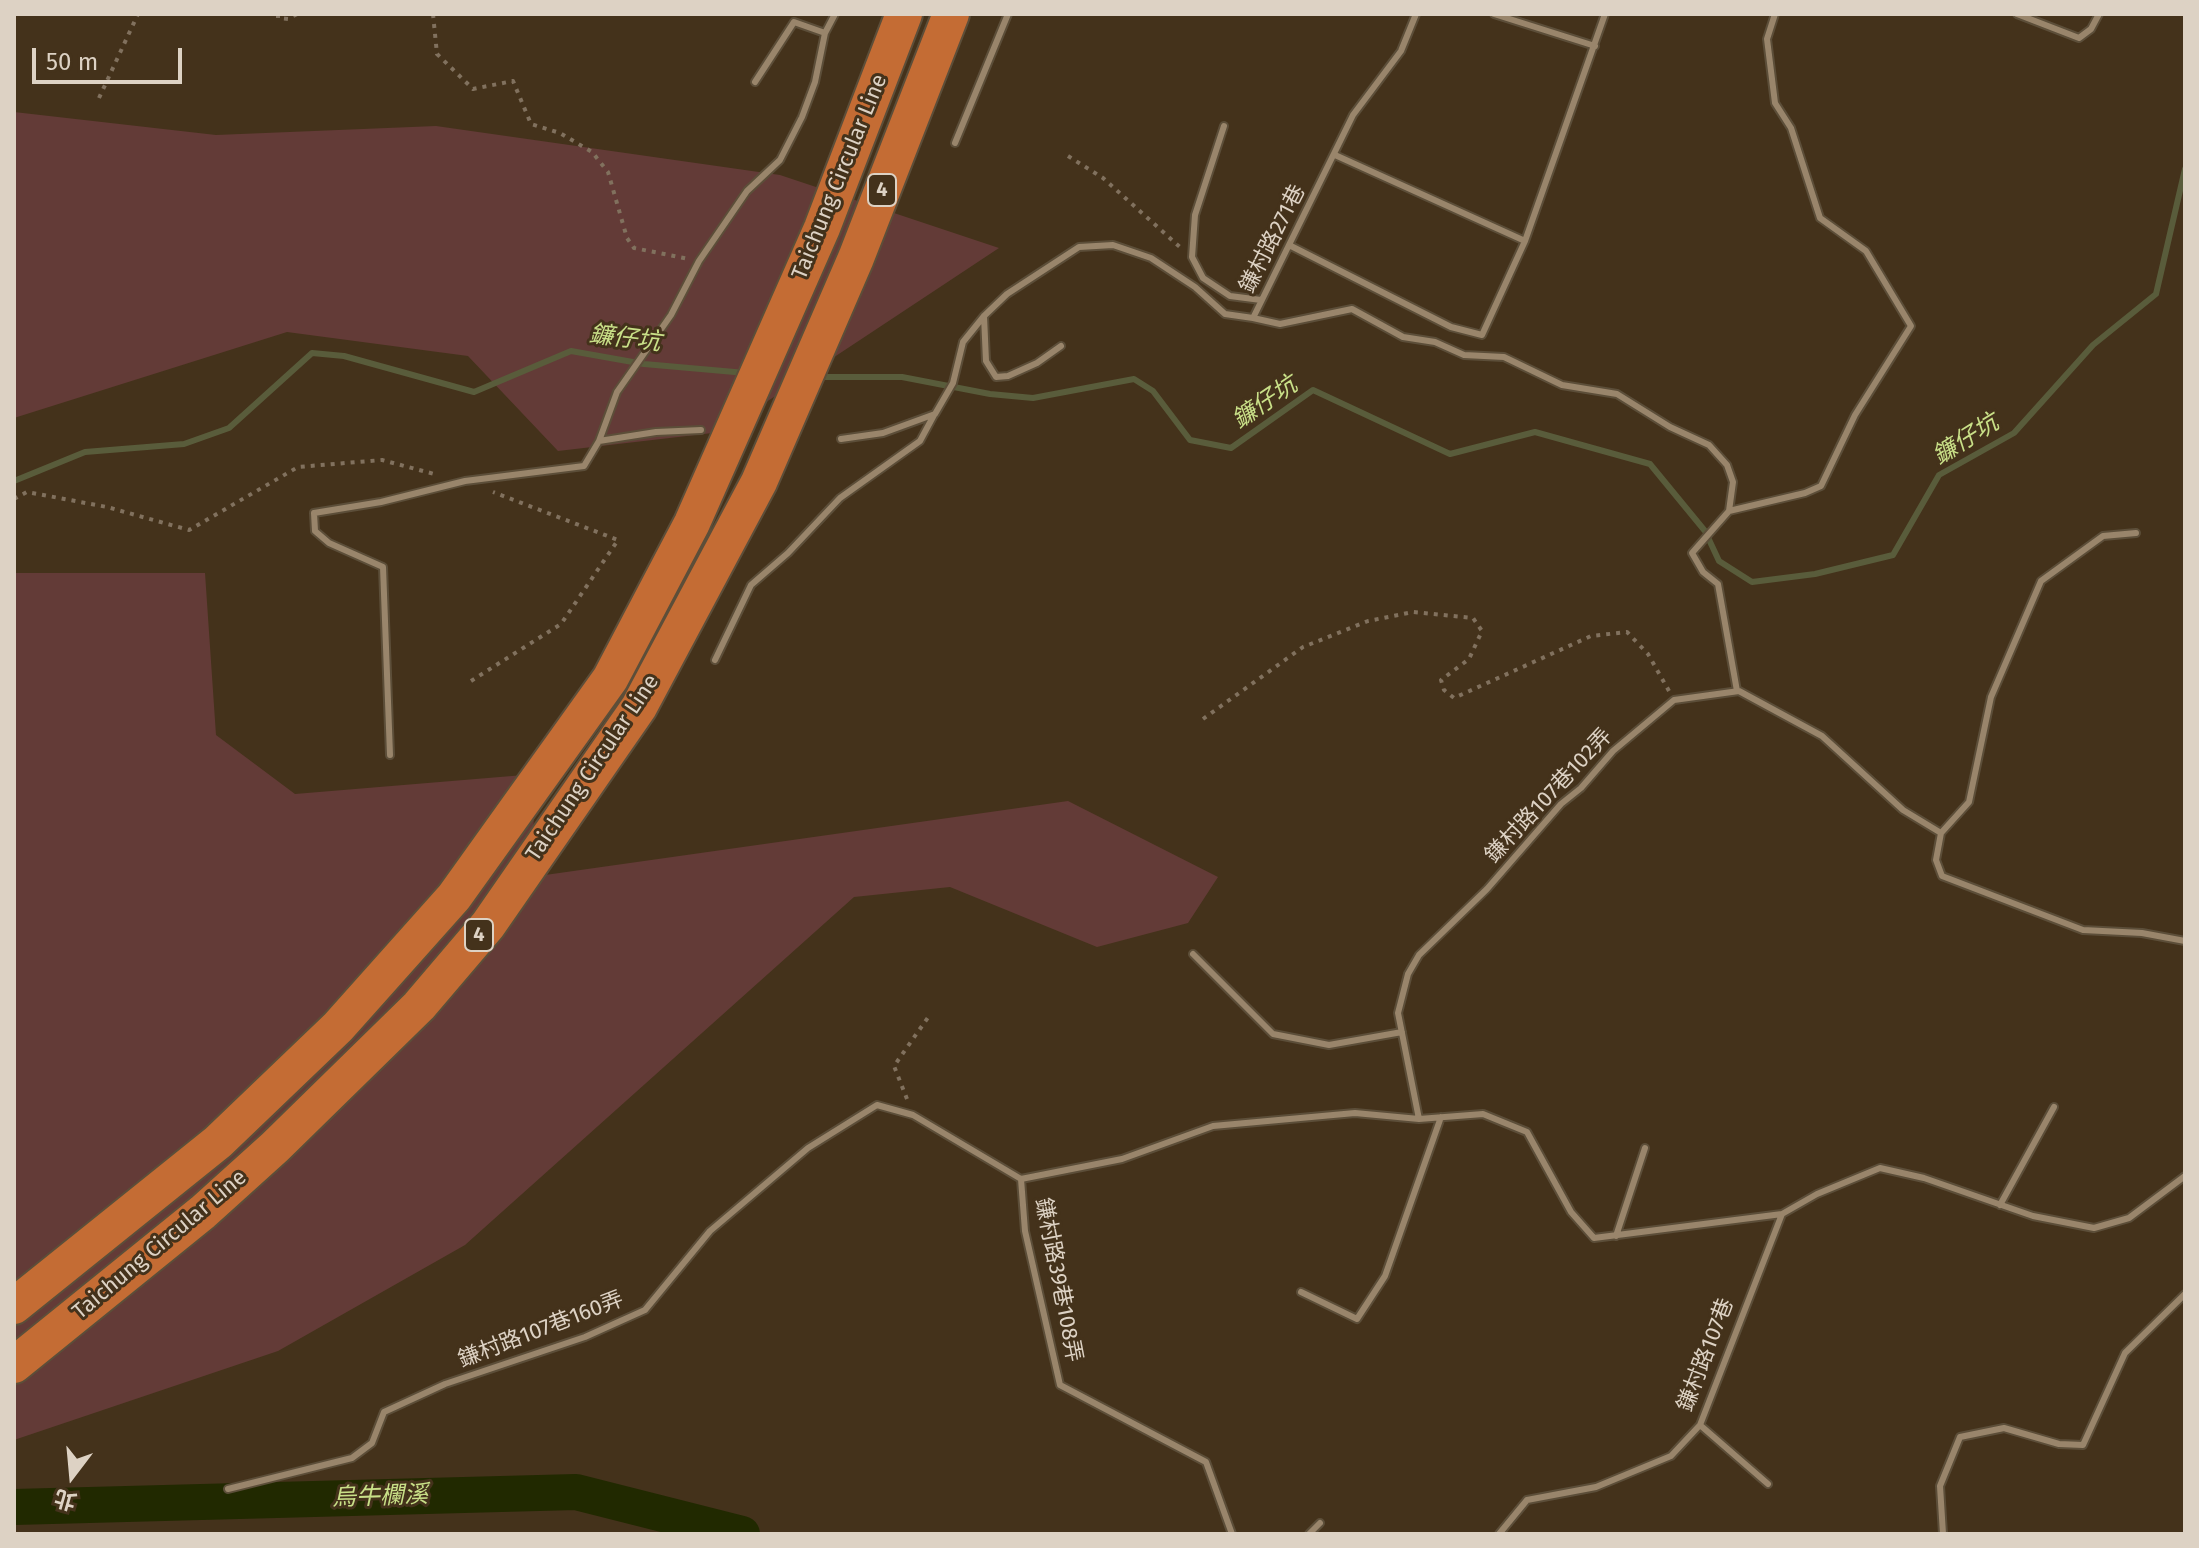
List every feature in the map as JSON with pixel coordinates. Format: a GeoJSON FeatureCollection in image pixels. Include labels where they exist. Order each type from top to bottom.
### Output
{"type":"FeatureCollection","features":[{"type":"Feature","properties":{"kind":"highway","name":"Taichung Circular Line"},"geometry":{"type":"LineString","coordinates":[[14,1306],[218,1142],[338,1027],[454,897],[610,679],[692,523],[822,228],[904,14]]}},
{"type":"Feature","properties":{"kind":"highway","name":"Taichung Circular Line"},"geometry":{"type":"LineString","coordinates":[[14,1365],[191,1222],[275,1147],[419,1006],[488,925],[639,707],[759,482],[856,258],[951,14]]}},
{"type":"Feature","properties":{"kind":"lane"},"geometry":{"type":"LineString","coordinates":[[390,755],[383,567],[329,543],[315,531],[314,513],[381,502],[465,481],[584,466],[599,441],[617,392],[671,315],[699,261],[747,191],[780,160],[815,82],[825,33],[835,14]]}},
{"type":"Feature","properties":{"kind":"lane"},"geometry":{"type":"LineString","coordinates":[[955,143],[1008,14]]}},
{"type":"Feature","properties":{"kind":"lane","name":"鎌村路271巷"},"geometry":{"type":"LineString","coordinates":[[715,660],[751,585],[788,553],[840,498],[920,441],[953,383],[963,342],[984,316],[1007,294],[1079,247],[1113,245],[1151,258],[1195,287],[1225,314],[1253,318],[1353,115],[1401,51],[1416,14]]}},
{"type":"Feature","properties":{"kind":"lane"},"geometry":{"type":"LineString","coordinates":[[1494,14],[1595,46]]}},
{"type":"Feature","properties":{"kind":"lane"},"geometry":{"type":"LineString","coordinates":[[1289,245],[1451,327],[1482,335],[1525,241],[1605,14]]}},
{"type":"Feature","properties":{"kind":"lane"},"geometry":{"type":"LineString","coordinates":[[1729,511],[1805,493],[1821,486],[1855,415],[1911,326],[1866,251],[1820,218],[1791,128],[1775,103],[1767,39],[1775,14]]}},
{"type":"Feature","properties":{"kind":"lane"},"geometry":{"type":"LineString","coordinates":[[2017,14],[2079,38],[2091,29],[2099,14]]}},
{"type":"Feature","properties":{"kind":"lane"},"geometry":{"type":"LineString","coordinates":[[755,82],[794,22],[825,33]]}},
{"type":"Feature","properties":{"kind":"lane"},"geometry":{"type":"LineString","coordinates":[[1224,126],[1195,215],[1192,257],[1203,278],[1230,296],[1261,300]]}},
{"type":"Feature","properties":{"kind":"lane"},"geometry":{"type":"LineString","coordinates":[[1335,155],[1525,241]]}},
{"type":"Feature","properties":{"kind":"lane"},"geometry":{"type":"LineString","coordinates":[[1253,318],[1280,324],[1352,309],[1403,337],[1435,342],[1464,355],[1504,357],[1562,385],[1617,394],[1670,427],[1709,445],[1727,465],[1733,482],[1729,511],[1692,553],[1703,572],[1718,584],[1737,691]]}},
{"type":"Feature","properties":{"kind":"lane"},"geometry":{"type":"LineString","coordinates":[[984,316],[986,361],[996,377],[1008,376],[1037,363],[1061,346]]}},
{"type":"Feature","properties":{"kind":"lane"},"geometry":{"type":"LineString","coordinates":[[841,439],[883,433],[935,414]]}},
{"type":"Feature","properties":{"kind":"lane"},"geometry":{"type":"LineString","coordinates":[[599,441],[656,432],[701,430]]}},
{"type":"Feature","properties":{"kind":"lane"},"geometry":{"type":"LineString","coordinates":[[2136,533],[2103,536],[2041,581],[1991,697],[1969,802],[1941,833],[1936,860],[1942,876],[2083,930],[2142,933],[2185,941]]}},
{"type":"Feature","properties":{"kind":"lane"},"geometry":{"type":"LineString","coordinates":[[1674,700],[1737,691],[1822,736],[1903,810],[1941,833]]}},
{"type":"Feature","properties":{"kind":"lane","name":"鎌村路107巷102弄"},"geometry":{"type":"LineString","coordinates":[[1419,1119],[1398,1013],[1408,974],[1419,955],[1487,889],[1613,751],[1674,700]]}},
{"type":"Feature","properties":{"kind":"lane"},"geometry":{"type":"LineString","coordinates":[[1193,954],[1273,1034],[1329,1045],[1402,1032]]}},
{"type":"Feature","properties":{"kind":"lane","name":"鎌村路107巷160弄"},"geometry":{"type":"LineString","coordinates":[[228,1489],[352,1458],[372,1443],[384,1412],[445,1384],[585,1337],[645,1310],[710,1231],[808,1148],[877,1105],[913,1115],[1021,1179]]}},
{"type":"Feature","properties":{"kind":"lane"},"geometry":{"type":"LineString","coordinates":[[2000,1205],[2054,1107]]}},
{"type":"Feature","properties":{"kind":"lane"},"geometry":{"type":"LineString","coordinates":[[1021,1179],[1122,1159],[1213,1126],[1355,1113],[1419,1119],[1483,1114],[1527,1132],[1571,1212],[1594,1238],[1782,1214],[1817,1194],[1880,1168],[1924,1178],[2000,1205],[2094,1228],[2129,1218],[2185,1176]]}},
{"type":"Feature","properties":{"kind":"lane"},"geometry":{"type":"LineString","coordinates":[[1301,1292],[1357,1319],[1385,1276],[1441,1117]]}},
{"type":"Feature","properties":{"kind":"lane"},"geometry":{"type":"LineString","coordinates":[[1616,1236],[1645,1148]]}},
{"type":"Feature","properties":{"kind":"lane","name":"鎌村路39巷108弄"},"geometry":{"type":"LineString","coordinates":[[1021,1179],[1025,1231],[1060,1385],[1206,1462],[1232,1534]]}},
{"type":"Feature","properties":{"kind":"lane","name":"鎌村路107巷"},"geometry":{"type":"LineString","coordinates":[[1499,1534],[1527,1500],[1596,1487],[1671,1456],[1700,1425],[1782,1214]]}},
{"type":"Feature","properties":{"kind":"lane"},"geometry":{"type":"LineString","coordinates":[[1943,1534],[1940,1486],[1960,1437],[2004,1428],[2059,1444],[2083,1445],[2125,1353],[2185,1294]]}},
{"type":"Feature","properties":{"kind":"lane"},"geometry":{"type":"LineString","coordinates":[[1700,1425],[1768,1484]]}},
{"type":"Feature","properties":{"kind":"lane"},"geometry":{"type":"LineString","coordinates":[[1309,1534],[1320,1523]]}},
{"type":"Feature","properties":{"kind":"path"},"geometry":{"type":"LineString","coordinates":[[99,98],[138,14]]}},
{"type":"Feature","properties":{"kind":"path"},"geometry":{"type":"LineString","coordinates":[[278,14],[278,18],[288,19],[297,14]]}},
{"type":"Feature","properties":{"kind":"path"},"geometry":{"type":"LineString","coordinates":[[433,14],[437,54],[473,89],[513,81],[531,124],[560,133],[592,152],[608,172],[627,238],[634,248],[699,261]]}},
{"type":"Feature","properties":{"kind":"path"},"geometry":{"type":"LineString","coordinates":[[1068,156],[1103,178],[1192,257]]}},
{"type":"Feature","properties":{"kind":"path"},"geometry":{"type":"LineString","coordinates":[[14,499],[27,492],[107,507],[189,530],[298,467],[382,460],[465,481],[618,540],[561,624],[471,681]]}},
{"type":"Feature","properties":{"kind":"path"},"geometry":{"type":"LineString","coordinates":[[1203,719],[1303,647],[1368,621],[1413,612],[1473,618],[1482,631],[1469,659],[1441,680],[1444,690],[1454,698],[1591,636],[1627,632],[1648,654],[1674,700]]}},
{"type":"Feature","properties":{"kind":"path"},"geometry":{"type":"LineString","coordinates":[[913,1115],[894,1066],[929,1016]]}},
{"type":"Feature","properties":{"kind":"shaded area"},"geometry":{"type":"Polygon","coordinates":[[[14,112],[216,135],[436,126],[780,175],[999,248],[721,432],[558,451],[468,356],[287,332],[14,418],[14,112]]]}},
{"type":"Feature","properties":{"kind":"shaded area"},"geometry":{"type":"Polygon","coordinates":[[[14,573],[205,573],[216,735],[295,794],[536,774],[531,877],[1068,801],[1218,877],[1188,923],[1097,947],[950,887],[854,897],[465,1245],[278,1351],[14,1440],[14,573]]]}},
{"type":"Feature","properties":{"kind":"waterway","name":"鐮仔坑"},"geometry":{"type":"LineString","coordinates":[[817,377],[902,377],[990,394],[1033,398],[1134,379],[1153,391],[1190,440],[1231,448],[1313,390],[1450,454],[1535,432],[1650,464],[1705,531],[1719,561],[1752,582],[1815,574],[1893,555],[1939,475],[2014,433],[2093,345],[2156,294],[2185,169]]}},
{"type":"Feature","properties":{"kind":"waterway","name":"鐮仔坑"},"geometry":{"type":"LineString","coordinates":[[14,481],[85,452],[184,444],[229,428],[312,353],[344,356],[474,392],[571,351],[644,364],[746,373]]}},
{"type":"Feature","properties":{"kind":"waterway","name":"烏牛欄溪"},"geometry":{"type":"LineString","coordinates":[[14,1507],[576,1492],[742,1534]]}}]}
